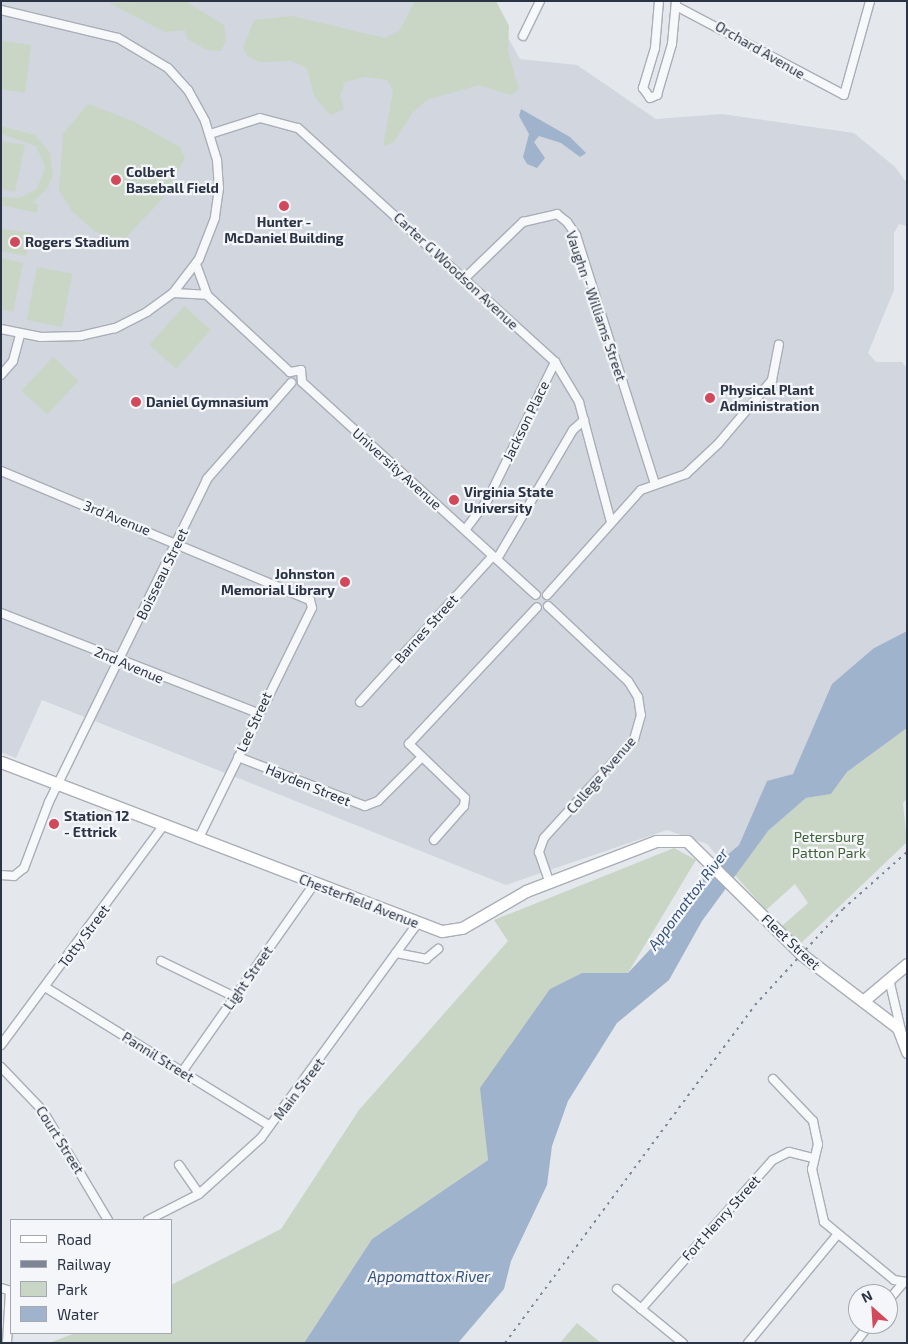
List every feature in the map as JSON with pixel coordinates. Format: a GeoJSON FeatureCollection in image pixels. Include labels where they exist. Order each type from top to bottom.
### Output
{"type":"FeatureCollection","features":[{"type":"Feature","properties":{"kind":"main road","name":"Chesterfield Avenue"},"geometry":{"type":"LineString","coordinates":[[1,762],[198,840],[418,923],[456,930],[549,881],[663,839],[686,841],[710,860]]}},
{"type":"Feature","properties":{"kind":"main road","name":"Fleet Street"},"geometry":{"type":"LineString","coordinates":[[710,860],[800,954],[863,1001],[902,1034]]}},
{"type":"Feature","properties":{"kind":"main road"},"geometry":{"type":"LineString","coordinates":[[863,1001],[907,964]]}},
{"type":"Feature","properties":{"kind":"main road"},"geometry":{"type":"LineString","coordinates":[[902,1034],[907,1052]]}},
{"type":"Feature","properties":{"kind":"street"},"geometry":{"type":"LineString","coordinates":[[523,36],[540,1]]}},
{"type":"Feature","properties":{"kind":"street"},"geometry":{"type":"LineString","coordinates":[[659,1],[655,48],[643,88],[650,98],[657,95],[672,44],[676,3]]}},
{"type":"Feature","properties":{"kind":"street","name":"Orchard Avenue"},"geometry":{"type":"LineString","coordinates":[[676,3],[844,95],[870,1]]}},
{"type":"Feature","properties":{"kind":"street"},"geometry":{"type":"LineString","coordinates":[[1,10],[118,38],[144,50],[188,90],[210,134],[218,175],[218,203],[196,264],[173,293],[136,318],[105,331],[64,337],[20,334],[1,329]]}},
{"type":"Feature","properties":{"kind":"street"},"geometry":{"type":"LineString","coordinates":[[1,13],[15,14]]}},
{"type":"Feature","properties":{"kind":"street","name":"Carter G Woodson Avenue"},"geometry":{"type":"LineString","coordinates":[[210,134],[260,118],[298,128],[465,278],[555,362],[574,389],[611,522]]}},
{"type":"Feature","properties":{"kind":"street","name":"Vaughn - Williams Street"},"geometry":{"type":"LineString","coordinates":[[465,278],[523,222],[557,214],[568,222],[576,236],[655,484]]}},
{"type":"Feature","properties":{"kind":"street","name":"University Avenue"},"geometry":{"type":"LineString","coordinates":[[196,264],[207,295],[290,372],[301,370],[302,382],[536,595]]}},
{"type":"Feature","properties":{"kind":"street"},"geometry":{"type":"LineString","coordinates":[[173,293],[207,295]]}},
{"type":"Feature","properties":{"kind":"street"},"geometry":{"type":"LineString","coordinates":[[1,375],[13,361],[20,334]]}},
{"type":"Feature","properties":{"kind":"street"},"geometry":{"type":"LineString","coordinates":[[434,840],[464,806],[465,798],[421,758],[409,744],[537,607],[548,606],[548,595],[641,490],[686,474],[718,444],[772,380],[779,345]]}},
{"type":"Feature","properties":{"kind":"street","name":"Jackson Place"},"geometry":{"type":"LineString","coordinates":[[465,530],[486,501],[555,362]]}},
{"type":"Feature","properties":{"kind":"street"},"geometry":{"type":"LineString","coordinates":[[290,372],[291,383],[302,382]]}},
{"type":"Feature","properties":{"kind":"street","name":"Boisseau Street"},"geometry":{"type":"LineString","coordinates":[[1,875],[18,875],[59,784],[219,461],[291,383]]}},
{"type":"Feature","properties":{"kind":"street","name":"Barnes Street"},"geometry":{"type":"LineString","coordinates":[[360,702],[495,557],[573,430],[584,420]]}},
{"type":"Feature","properties":{"kind":"street","name":"3rd Avenue"},"geometry":{"type":"LineString","coordinates":[[1,471],[307,597],[311,605]]}},
{"type":"Feature","properties":{"kind":"street"},"geometry":{"type":"LineString","coordinates":[[537,607],[536,595],[548,595]]}},
{"type":"Feature","properties":{"kind":"street","name":"Lee Street"},"geometry":{"type":"LineString","coordinates":[[198,840],[257,713],[311,605]]}},
{"type":"Feature","properties":{"kind":"street","name":"College Avenue"},"geometry":{"type":"LineString","coordinates":[[548,606],[628,681],[641,715],[634,739],[544,838],[539,852],[549,881]]}},
{"type":"Feature","properties":{"kind":"street","name":"2nd Avenue"},"geometry":{"type":"LineString","coordinates":[[1,613],[257,713]]}},
{"type":"Feature","properties":{"kind":"street","name":"Hayden Street"},"geometry":{"type":"LineString","coordinates":[[238,757],[366,806],[378,801],[421,758]]}},
{"type":"Feature","properties":{"kind":"street","name":"Totty Street"},"geometry":{"type":"LineString","coordinates":[[1,1045],[163,826]]}},
{"type":"Feature","properties":{"kind":"street","name":"Light Street"},"geometry":{"type":"LineString","coordinates":[[182,1072],[314,884]]}},
{"type":"Feature","properties":{"kind":"street","name":"Main Street"},"geometry":{"type":"LineString","coordinates":[[150,1219],[199,1194],[270,1126],[418,923]]}},
{"type":"Feature","properties":{"kind":"street"},"geometry":{"type":"LineString","coordinates":[[396,953],[426,959],[438,949]]}},
{"type":"Feature","properties":{"kind":"street"},"geometry":{"type":"LineString","coordinates":[[161,960],[235,997]]}},
{"type":"Feature","properties":{"kind":"street"},"geometry":{"type":"LineString","coordinates":[[889,979],[902,1034]]}},
{"type":"Feature","properties":{"kind":"street","name":"Pannil Street"},"geometry":{"type":"LineString","coordinates":[[45,987],[270,1126]]}},
{"type":"Feature","properties":{"kind":"street","name":"Court Street"},"geometry":{"type":"LineString","coordinates":[[1,1067],[43,1111],[107,1219]]}},
{"type":"Feature","properties":{"kind":"street"},"geometry":{"type":"LineString","coordinates":[[773,1079],[813,1121],[818,1144],[813,1158],[822,1216],[837,1235],[905,1283]]}},
{"type":"Feature","properties":{"kind":"street","name":"Fort Henry Street"},"geometry":{"type":"LineString","coordinates":[[641,1309],[773,1160],[789,1152],[813,1158]]}},
{"type":"Feature","properties":{"kind":"street"},"geometry":{"type":"LineString","coordinates":[[178,1165],[199,1194]]}},
{"type":"Feature","properties":{"kind":"street"},"geometry":{"type":"LineString","coordinates":[[748,1343],[837,1235]]}},
{"type":"Feature","properties":{"kind":"street"},"geometry":{"type":"LineString","coordinates":[[617,1289],[683,1343]]}},
{"type":"Feature","properties":{"kind":"street"},"geometry":{"type":"LineString","coordinates":[[7,1343],[10,1304]]}},
{"type":"Feature","properties":{"kind":"shaded area","name":"Virginia State University"},"geometry":{"type":"Polygon","coordinates":[[[1,1],[450,1],[495,14],[520,59],[577,65],[656,119],[722,114],[854,133],[895,167],[907,183],[907,226],[899,224],[894,233],[894,290],[868,353],[876,362],[902,362],[907,369],[907,631],[874,648],[805,749],[793,774],[767,782],[739,845],[721,860],[707,844],[667,830],[506,885],[42,700],[16,758],[1,752],[1,1]]]}},
{"type":"Feature","properties":{"kind":"green space"},"geometry":{"type":"Polygon","coordinates":[[[185,1],[224,25],[226,40],[221,51],[207,50],[187,39],[185,30],[165,32],[109,3],[185,1]]]}},
{"type":"Feature","properties":{"kind":"green space"},"geometry":{"type":"Polygon","coordinates":[[[415,1],[496,1],[509,26],[508,50],[519,90],[511,95],[479,85],[427,100],[412,113],[394,142],[383,146],[393,91],[387,80],[365,77],[345,82],[340,96],[344,109],[330,115],[314,96],[307,68],[292,61],[260,62],[247,56],[243,48],[254,20],[292,16],[385,38],[399,31],[415,1]]]}},
{"type":"Feature","properties":{"kind":"green space"},"geometry":{"type":"Polygon","coordinates":[[[1,41],[31,45],[25,93],[1,89],[1,41]]]}},
{"type":"Feature","properties":{"kind":"green space","name":"Colbert Baseball Field"},"geometry":{"type":"Polygon","coordinates":[[[88,104],[135,122],[180,147],[185,158],[163,198],[120,244],[93,230],[72,211],[59,190],[63,134],[88,104]]]}},
{"type":"Feature","properties":{"kind":"green space"},"geometry":{"type":"Polygon","coordinates":[[[1,126],[35,135],[50,153],[53,175],[47,189],[32,203],[38,204],[37,213],[1,205],[1,197],[20,198],[37,189],[45,167],[36,146],[1,134],[1,126]]]}},
{"type":"Feature","properties":{"kind":"green space"},"geometry":{"type":"Polygon","coordinates":[[[1,141],[25,145],[15,192],[1,189],[1,141]]]}},
{"type":"Feature","properties":{"kind":"green space","name":"Rogers Stadium"},"geometry":{"type":"Polygon","coordinates":[[[1,229],[31,233],[26,256],[1,251],[1,229]]]}},
{"type":"Feature","properties":{"kind":"green space"},"geometry":{"type":"Polygon","coordinates":[[[1,258],[23,263],[13,312],[1,309],[1,258]]]}},
{"type":"Feature","properties":{"kind":"green space"},"geometry":{"type":"Polygon","coordinates":[[[37,267],[72,274],[62,327],[27,320],[37,267]]]}},
{"type":"Feature","properties":{"kind":"green space"},"geometry":{"type":"Polygon","coordinates":[[[184,306],[211,330],[176,369],[149,345],[184,306]]]}},
{"type":"Feature","properties":{"kind":"green space"},"geometry":{"type":"Polygon","coordinates":[[[53,357],[79,381],[47,415],[22,391],[53,357]]]}},
{"type":"Feature","properties":{"kind":"green space","name":"Petersburg Patton Park"},"geometry":{"type":"Polygon","coordinates":[[[907,728],[907,799],[903,803],[907,842],[799,945],[782,926],[808,903],[795,884],[766,910],[733,873],[768,831],[806,798],[831,794],[847,772],[907,728]]]}},
{"type":"Feature","properties":{"kind":"green space"},"geometry":{"type":"Polygon","coordinates":[[[674,848],[696,860],[628,973],[582,973],[486,1126],[488,1160],[372,1239],[304,1343],[49,1343],[72,1334],[172,1334],[172,1284],[281,1229],[359,1110],[508,941],[494,920],[674,848]]]}},
{"type":"Feature","properties":{"kind":"green space"},"geometry":{"type":"Polygon","coordinates":[[[577,1323],[601,1343],[560,1343],[577,1323]]]}},
{"type":"Feature","properties":{"kind":"water"},"geometry":{"type":"Polygon","coordinates":[[[521,109],[570,137],[586,153],[580,157],[561,143],[539,136],[534,142],[545,158],[537,168],[527,164],[523,157],[529,134],[519,116],[521,109]]]}},
{"type":"Feature","properties":{"kind":"water","name":"Appomattox River"},"geometry":{"type":"Polygon","coordinates":[[[907,631],[907,728],[847,772],[831,794],[806,798],[768,831],[702,921],[669,980],[617,1023],[568,1101],[552,1146],[547,1185],[511,1261],[504,1289],[458,1343],[304,1343],[372,1239],[488,1160],[480,1088],[550,989],[582,973],[628,973],[685,912],[701,877],[739,845],[767,781],[793,774],[832,684],[874,648],[907,631]]]}},
{"type":"Feature","properties":{"kind":"railway"},"geometry":{"type":"LineString","coordinates":[[505,1343],[755,1005],[843,909],[907,852]]}},
{"type":"Feature","properties":{"kind":"place","name":"Colbert Baseball Field"},"geometry":{"type":"Point","coordinates":[116,180]}},
{"type":"Feature","properties":{"kind":"place","name":"Hunter - McDaniel Building"},"geometry":{"type":"Point","coordinates":[284,206]}},
{"type":"Feature","properties":{"kind":"place","name":"Rogers Stadium"},"geometry":{"type":"Point","coordinates":[15,242]}},
{"type":"Feature","properties":{"kind":"place","name":"Physical Plant Administration"},"geometry":{"type":"Point","coordinates":[710,398]}},
{"type":"Feature","properties":{"kind":"place","name":"Daniel Gymnasium"},"geometry":{"type":"Point","coordinates":[136,402]}},
{"type":"Feature","properties":{"kind":"place","name":"Virginia State University"},"geometry":{"type":"Point","coordinates":[454,500]}},
{"type":"Feature","properties":{"kind":"place","name":"Johnston Memorial Library"},"geometry":{"type":"Point","coordinates":[345,582]}},
{"type":"Feature","properties":{"kind":"place","name":"Station 12 - Ettrick"},"geometry":{"type":"Point","coordinates":[54,824]}}]}
